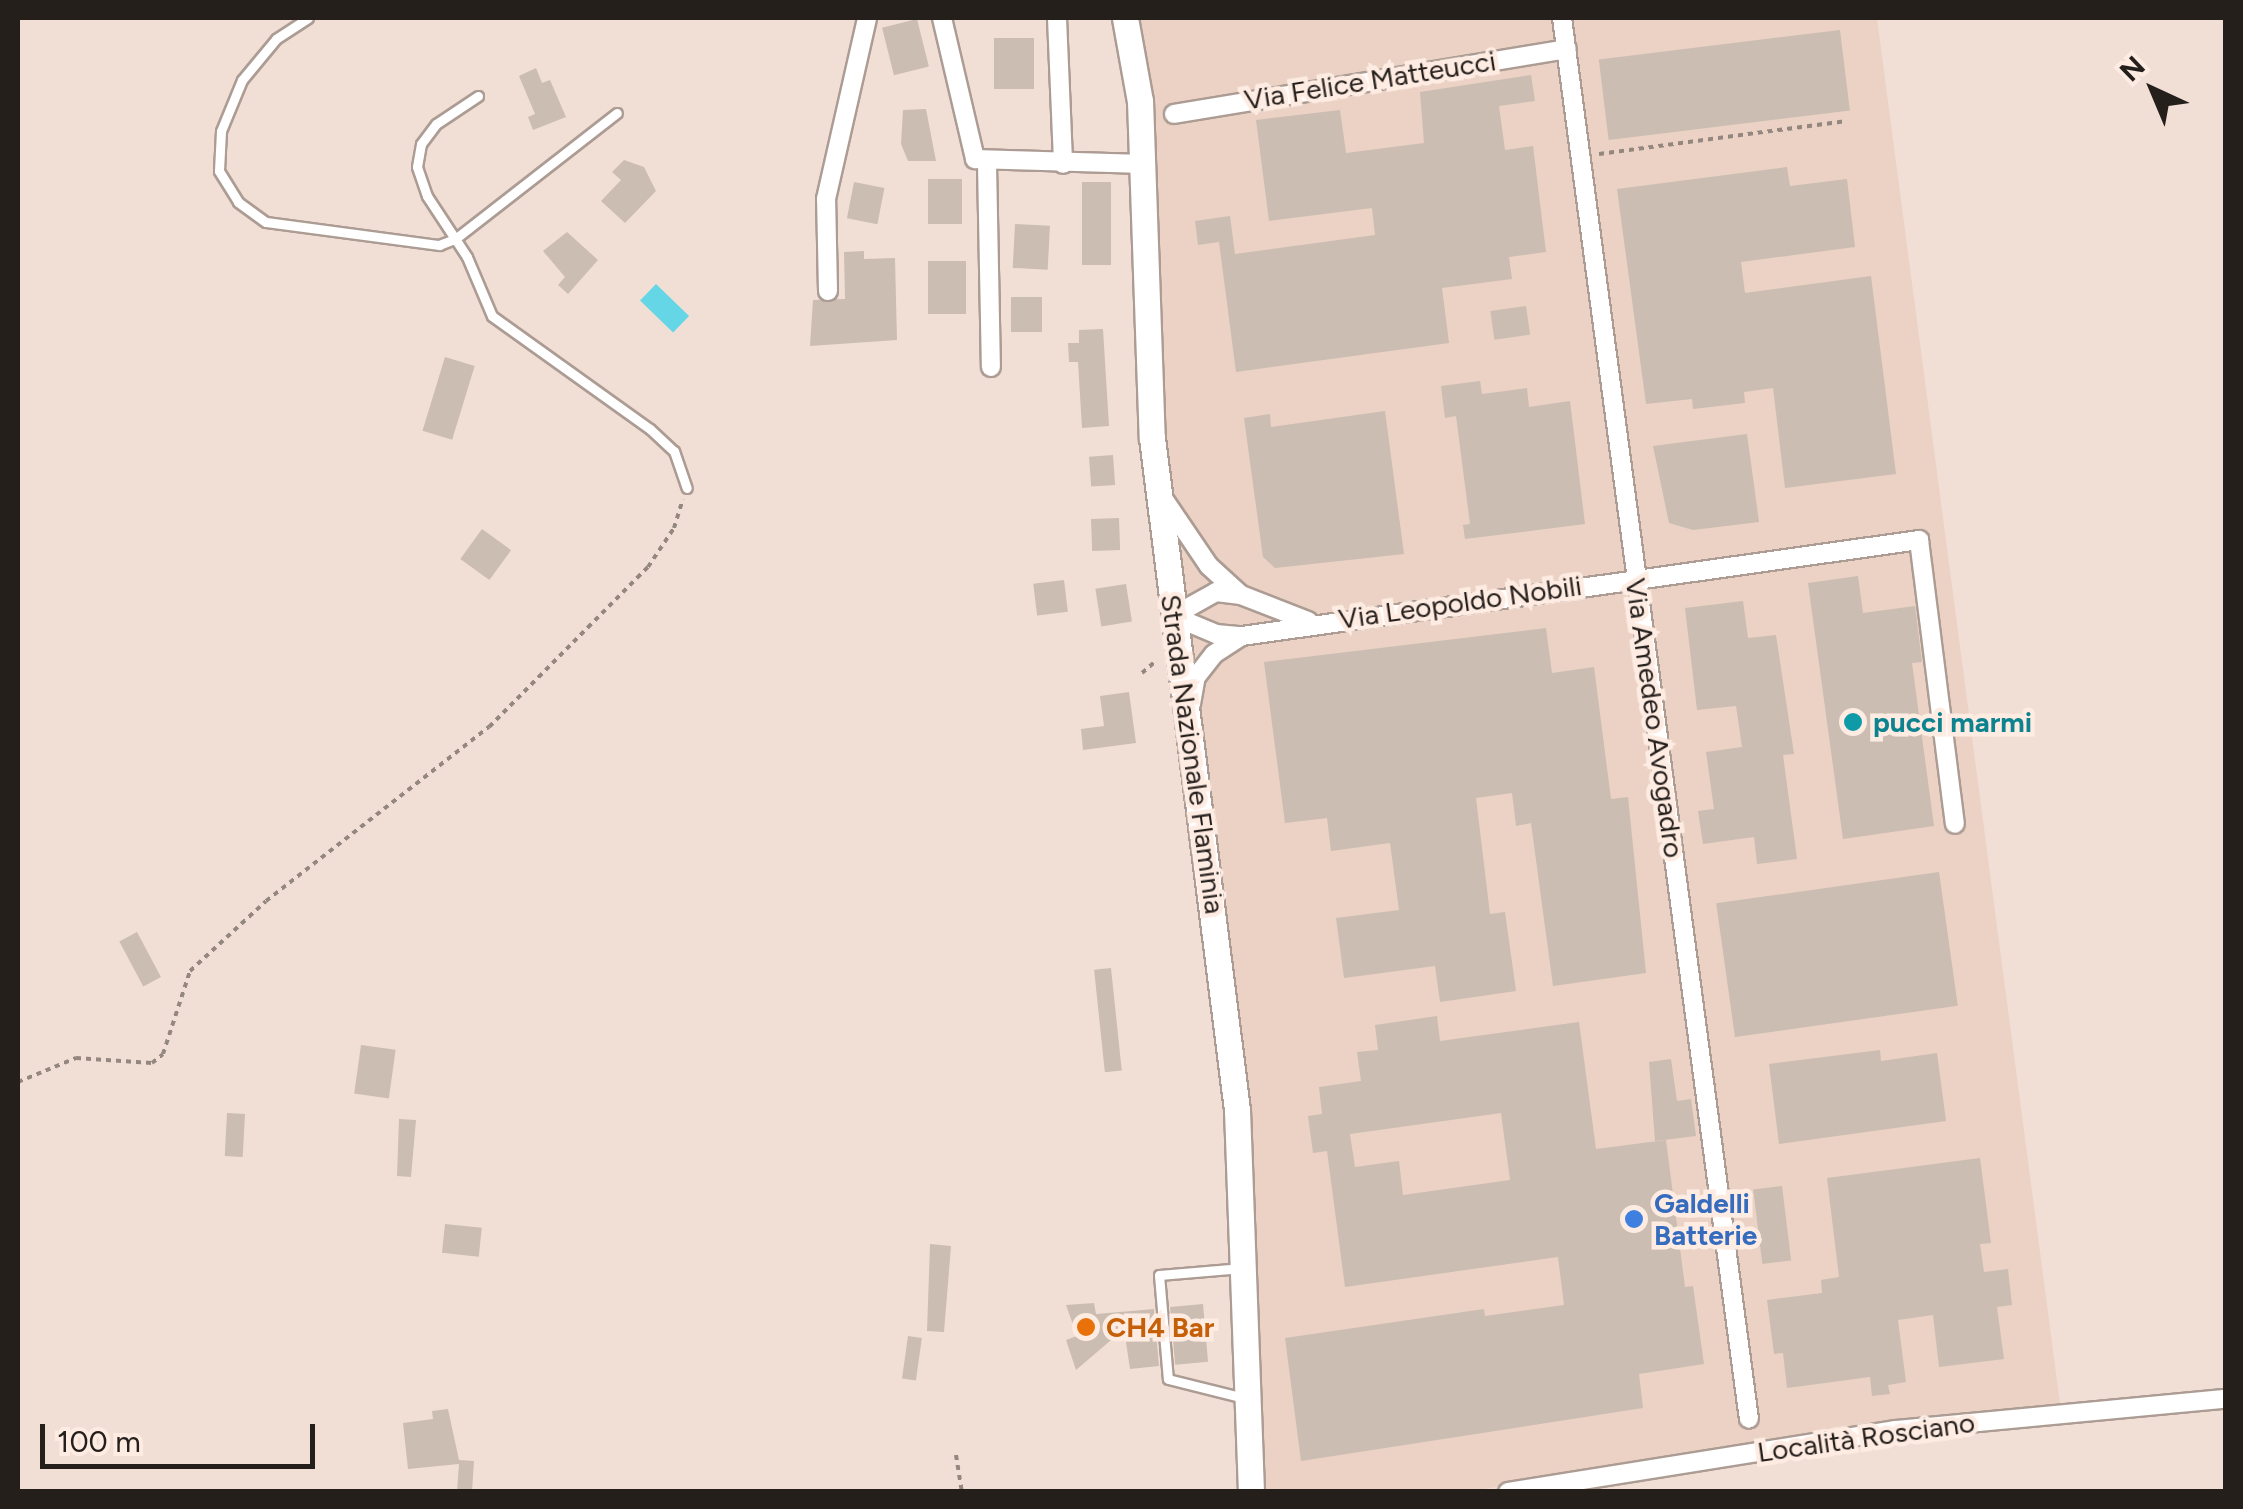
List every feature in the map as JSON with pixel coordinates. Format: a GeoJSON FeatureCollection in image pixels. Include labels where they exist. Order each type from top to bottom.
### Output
{"type":"FeatureCollection","features":[{"type":"Feature","properties":{"kind":"main road","name":"Strada Nazionale Flaminia"},"geometry":{"type":"LineString","coordinates":[[1126,18],[1144,164],[1147,372],[1158,489],[1237,1110],[1251,1492]]}},
{"type":"Feature","properties":{"kind":"street"},"geometry":{"type":"LineString","coordinates":[[828,291],[826,199],[867,18]]}},
{"type":"Feature","properties":{"kind":"street"},"geometry":{"type":"LineString","coordinates":[[942,18],[968,150],[987,164],[1144,164]]}},
{"type":"Feature","properties":{"kind":"street"},"geometry":{"type":"LineString","coordinates":[[1058,18],[1063,164]]}},
{"type":"Feature","properties":{"kind":"street","name":"Via Amedeo Avogadro"},"geometry":{"type":"LineString","coordinates":[[1562,18],[1749,1419]]}},
{"type":"Feature","properties":{"kind":"street","name":"Via Felice Matteucci"},"geometry":{"type":"LineString","coordinates":[[1174,114],[1567,49]]}},
{"type":"Feature","properties":{"kind":"street"},"geometry":{"type":"LineString","coordinates":[[987,164],[992,367]]}},
{"type":"Feature","properties":{"kind":"street","name":"Via Leopoldo Nobili"},"geometry":{"type":"LineString","coordinates":[[1158,489],[1209,566],[1241,596],[1313,623]]}},
{"type":"Feature","properties":{"kind":"street","name":"Via Leopoldo Nobili"},"geometry":{"type":"LineString","coordinates":[[1173,616],[1216,634],[1242,636],[1919,540],[1955,824]]}},
{"type":"Feature","properties":{"kind":"street"},"geometry":{"type":"LineString","coordinates":[[1173,616],[1216,592],[1241,596]]}},
{"type":"Feature","properties":{"kind":"street","name":"Via Leopoldo Nobili"},"geometry":{"type":"LineString","coordinates":[[1188,718],[1196,677],[1214,654],[1242,636]]}},
{"type":"Feature","properties":{"kind":"street","name":"Località Rosciano"},"geometry":{"type":"LineString","coordinates":[[1508,1492],[1895,1430],[2226,1400]]}},
{"type":"Feature","properties":{"kind":"lane"},"geometry":{"type":"LineString","coordinates":[[308,18],[276,39],[242,80],[221,131],[219,170],[238,202],[266,222],[305,232],[438,245],[455,239],[616,113]]}},
{"type":"Feature","properties":{"kind":"lane"},"geometry":{"type":"LineString","coordinates":[[478,96],[436,124],[420,144],[417,168],[492,316],[674,450],[687,488]]}},
{"type":"Feature","properties":{"kind":"lane"},"geometry":{"type":"LineString","coordinates":[[1244,1268],[1160,1276],[1168,1379],[1249,1399]]}},
{"type":"Feature","properties":{"kind":"path"},"geometry":{"type":"LineString","coordinates":[[1580,157],[1847,121]]}},
{"type":"Feature","properties":{"kind":"path"},"geometry":{"type":"LineString","coordinates":[[18,1082],[76,1058],[152,1063],[163,1054],[190,971],[266,901],[489,728],[648,567],[674,528],[687,488]]}},
{"type":"Feature","properties":{"kind":"path"},"geometry":{"type":"LineString","coordinates":[[956,1455],[962,1492]]}},
{"type":"Feature","properties":{"kind":"shaded area"},"geometry":{"type":"Polygon","coordinates":[[[1135,18],[1877,18],[2060,1403],[1471,1491],[1260,1491],[1247,1109],[1167,483],[1156,163],[1135,18]]]}},
{"type":"Feature","properties":{"kind":"water"},"geometry":{"type":"Polygon","coordinates":[[[656,284],[689,316],[673,332],[640,301],[656,284]]]}},
{"type":"Feature","properties":{"kind":"building"},"geometry":{"type":"Polygon","coordinates":[[[917,19],[929,67],[894,75],[882,28],[917,19]]]}},
{"type":"Feature","properties":{"kind":"building"},"geometry":{"type":"Polygon","coordinates":[[[1840,30],[1850,110],[1609,140],[1599,60],[1840,30]]]}},
{"type":"Feature","properties":{"kind":"building"},"geometry":{"type":"Polygon","coordinates":[[[994,38],[1034,38],[1034,89],[994,89],[994,38]]]}},
{"type":"Feature","properties":{"kind":"building"},"geometry":{"type":"Polygon","coordinates":[[[536,68],[542,83],[550,80],[566,117],[533,130],[528,117],[535,114],[519,76],[536,68]]]}},
{"type":"Feature","properties":{"kind":"building"},"geometry":{"type":"Polygon","coordinates":[[[1531,75],[1535,101],[1499,106],[1505,150],[1533,146],[1546,252],[1509,257],[1512,279],[1442,288],[1449,343],[1236,372],[1219,242],[1198,245],[1195,221],[1230,216],[1235,254],[1375,235],[1372,208],[1269,221],[1256,120],[1340,110],[1346,153],[1424,143],[1420,92],[1531,75]]]}},
{"type":"Feature","properties":{"kind":"building"},"geometry":{"type":"Polygon","coordinates":[[[926,109],[936,161],[908,161],[901,144],[903,110],[926,109]]]}},
{"type":"Feature","properties":{"kind":"building"},"geometry":{"type":"Polygon","coordinates":[[[624,160],[644,167],[656,191],[625,223],[601,201],[621,180],[612,172],[624,160]]]}},
{"type":"Feature","properties":{"kind":"building"},"geometry":{"type":"Polygon","coordinates":[[[1787,167],[1790,186],[1847,179],[1855,247],[1741,262],[1745,293],[1871,276],[1896,474],[1785,488],[1773,388],[1744,392],[1745,403],[1693,409],[1692,399],[1646,404],[1617,189],[1787,167]]]}},
{"type":"Feature","properties":{"kind":"building"},"geometry":{"type":"Polygon","coordinates":[[[928,179],[962,179],[962,224],[928,224],[928,179]]]}},
{"type":"Feature","properties":{"kind":"building"},"geometry":{"type":"Polygon","coordinates":[[[854,182],[884,188],[877,224],[847,218],[854,182]]]}},
{"type":"Feature","properties":{"kind":"building"},"geometry":{"type":"Polygon","coordinates":[[[1082,182],[1111,182],[1111,265],[1082,265],[1082,182]]]}},
{"type":"Feature","properties":{"kind":"building"},"geometry":{"type":"Polygon","coordinates":[[[1015,224],[1050,226],[1048,270],[1013,268],[1015,224]]]}},
{"type":"Feature","properties":{"kind":"building"},"geometry":{"type":"Polygon","coordinates":[[[567,232],[598,260],[568,294],[558,285],[565,277],[543,251],[567,232]]]}},
{"type":"Feature","properties":{"kind":"building"},"geometry":{"type":"Polygon","coordinates":[[[864,251],[864,259],[895,258],[897,340],[810,346],[813,300],[845,299],[844,252],[864,251]]]}},
{"type":"Feature","properties":{"kind":"building"},"geometry":{"type":"Polygon","coordinates":[[[928,261],[966,261],[966,314],[928,314],[928,261]]]}},
{"type":"Feature","properties":{"kind":"building"},"geometry":{"type":"Polygon","coordinates":[[[1011,297],[1042,297],[1042,332],[1011,332],[1011,297]]]}},
{"type":"Feature","properties":{"kind":"building"},"geometry":{"type":"Polygon","coordinates":[[[1526,306],[1530,335],[1494,340],[1490,311],[1526,306]]]}},
{"type":"Feature","properties":{"kind":"building"},"geometry":{"type":"Polygon","coordinates":[[[1103,329],[1109,426],[1082,428],[1078,362],[1069,362],[1068,343],[1079,343],[1079,330],[1103,329]]]}},
{"type":"Feature","properties":{"kind":"building"},"geometry":{"type":"Polygon","coordinates":[[[445,357],[475,366],[452,440],[422,431],[445,357]]]}},
{"type":"Feature","properties":{"kind":"building"},"geometry":{"type":"Polygon","coordinates":[[[1480,381],[1482,394],[1527,388],[1529,407],[1570,401],[1585,524],[1465,539],[1463,525],[1470,524],[1456,416],[1445,418],[1441,386],[1480,381]]]}},
{"type":"Feature","properties":{"kind":"building"},"geometry":{"type":"Polygon","coordinates":[[[1385,411],[1404,554],[1275,568],[1263,557],[1244,418],[1270,414],[1271,427],[1385,411]]]}},
{"type":"Feature","properties":{"kind":"building"},"geometry":{"type":"Polygon","coordinates":[[[1747,434],[1759,522],[1693,530],[1669,523],[1653,446],[1747,434]]]}},
{"type":"Feature","properties":{"kind":"building"},"geometry":{"type":"Polygon","coordinates":[[[1113,455],[1115,485],[1091,487],[1089,457],[1113,455]]]}},
{"type":"Feature","properties":{"kind":"building"},"geometry":{"type":"Polygon","coordinates":[[[1119,518],[1120,550],[1092,551],[1091,519],[1119,518]]]}},
{"type":"Feature","properties":{"kind":"building"},"geometry":{"type":"Polygon","coordinates":[[[482,529],[511,550],[489,580],[460,559],[482,529]]]}},
{"type":"Feature","properties":{"kind":"building"},"geometry":{"type":"Polygon","coordinates":[[[1858,576],[1863,613],[1915,606],[1922,662],[1912,663],[1934,826],[1843,839],[1808,583],[1858,576]]]}},
{"type":"Feature","properties":{"kind":"building"},"geometry":{"type":"Polygon","coordinates":[[[1064,580],[1068,612],[1037,616],[1033,584],[1064,580]]]}},
{"type":"Feature","properties":{"kind":"building"},"geometry":{"type":"Polygon","coordinates":[[[1126,584],[1132,622],[1101,626],[1095,589],[1126,584]]]}},
{"type":"Feature","properties":{"kind":"building"},"geometry":{"type":"Polygon","coordinates":[[[1743,601],[1748,638],[1776,635],[1794,754],[1783,755],[1797,859],[1757,864],[1754,837],[1703,844],[1698,811],[1714,809],[1706,752],[1742,747],[1736,706],[1697,710],[1685,608],[1743,601]]]}},
{"type":"Feature","properties":{"kind":"building"},"geometry":{"type":"Polygon","coordinates":[[[1546,628],[1552,673],[1594,667],[1611,799],[1628,797],[1646,973],[1553,986],[1531,823],[1516,826],[1512,793],[1476,798],[1490,914],[1505,912],[1516,991],[1440,1002],[1435,966],[1344,978],[1336,918],[1399,910],[1390,843],[1331,851],[1327,818],[1285,823],[1264,662],[1546,628]]]}},
{"type":"Feature","properties":{"kind":"building"},"geometry":{"type":"Polygon","coordinates":[[[1129,692],[1136,743],[1083,750],[1081,729],[1104,726],[1100,696],[1129,692]]]}},
{"type":"Feature","properties":{"kind":"building"},"geometry":{"type":"Polygon","coordinates":[[[1939,872],[1958,1006],[1735,1037],[1716,903],[1939,872]]]}},
{"type":"Feature","properties":{"kind":"building"},"geometry":{"type":"Polygon","coordinates":[[[137,932],[161,977],[143,986],[119,941],[137,932]]]}},
{"type":"Feature","properties":{"kind":"building"},"geometry":{"type":"Polygon","coordinates":[[[1111,968],[1122,1070],[1105,1072],[1094,970],[1111,968]]]}},
{"type":"Feature","properties":{"kind":"building"},"geometry":{"type":"Polygon","coordinates":[[[1437,1016],[1440,1041],[1579,1022],[1596,1149],[1666,1140],[1685,1287],[1693,1286],[1704,1364],[1639,1374],[1643,1408],[1301,1461],[1285,1338],[1484,1309],[1485,1316],[1564,1305],[1558,1257],[1345,1287],[1327,1151],[1313,1153],[1308,1116],[1322,1114],[1319,1087],[1361,1081],[1357,1052],[1378,1050],[1375,1025],[1437,1016]],[[1501,1113],[1350,1134],[1355,1167],[1399,1161],[1403,1195],[1510,1180],[1501,1113]]]}},
{"type":"Feature","properties":{"kind":"building"},"geometry":{"type":"Polygon","coordinates":[[[361,1045],[396,1050],[389,1098],[354,1094],[361,1045]]]}},
{"type":"Feature","properties":{"kind":"building"},"geometry":{"type":"Polygon","coordinates":[[[1880,1050],[1881,1061],[1937,1053],[1946,1121],[1779,1144],[1769,1064],[1880,1050]]]}},
{"type":"Feature","properties":{"kind":"building"},"geometry":{"type":"Polygon","coordinates":[[[1671,1059],[1677,1101],[1691,1099],[1696,1136],[1655,1141],[1649,1062],[1671,1059]]]}},
{"type":"Feature","properties":{"kind":"building"},"geometry":{"type":"Polygon","coordinates":[[[227,1113],[245,1114],[243,1157],[225,1156],[227,1113]]]}},
{"type":"Feature","properties":{"kind":"building"},"geometry":{"type":"Polygon","coordinates":[[[399,1119],[416,1120],[411,1177],[397,1176],[399,1119]]]}},
{"type":"Feature","properties":{"kind":"building"},"geometry":{"type":"Polygon","coordinates":[[[1980,1158],[1991,1243],[1980,1244],[1984,1272],[2008,1269],[2012,1305],[1997,1307],[2004,1359],[1939,1367],[1933,1315],[1898,1320],[1906,1382],[1888,1385],[1890,1394],[1872,1396],[1870,1377],[1787,1388],[1783,1353],[1774,1354],[1767,1300],[1822,1293],[1821,1280],[1839,1277],[1827,1178],[1980,1158]]]}},
{"type":"Feature","properties":{"kind":"building"},"geometry":{"type":"Polygon","coordinates":[[[1782,1186],[1791,1260],[1762,1264],[1753,1190],[1782,1186]]]}},
{"type":"Feature","properties":{"kind":"building"},"geometry":{"type":"Polygon","coordinates":[[[445,1224],[482,1228],[479,1257],[442,1253],[445,1224]]]}},
{"type":"Feature","properties":{"kind":"building"},"geometry":{"type":"Polygon","coordinates":[[[930,1244],[951,1246],[944,1332],[927,1331],[930,1244]]]}},
{"type":"Feature","properties":{"kind":"building"},"geometry":{"type":"Polygon","coordinates":[[[1094,1303],[1096,1314],[1154,1309],[1159,1366],[1130,1369],[1124,1329],[1076,1370],[1066,1340],[1077,1336],[1066,1305],[1094,1303]]]}},
{"type":"Feature","properties":{"kind":"building"},"geometry":{"type":"Polygon","coordinates":[[[1203,1304],[1208,1362],[1175,1365],[1170,1307],[1203,1304]]]}},
{"type":"Feature","properties":{"kind":"building"},"geometry":{"type":"Polygon","coordinates":[[[908,1336],[922,1338],[916,1381],[902,1379],[908,1336]]]}},
{"type":"Feature","properties":{"kind":"building"},"geometry":{"type":"Polygon","coordinates":[[[448,1409],[459,1460],[474,1461],[472,1492],[457,1492],[459,1464],[408,1469],[403,1423],[433,1419],[432,1411],[448,1409]]]}},
{"type":"Feature","properties":{"kind":"place","name":"pucci marmi"},"geometry":{"type":"Point","coordinates":[1853,722]}},
{"type":"Feature","properties":{"kind":"place","name":"Galdelli Batterie"},"geometry":{"type":"Point","coordinates":[1634,1219]}},
{"type":"Feature","properties":{"kind":"place","name":"CH4 Bar"},"geometry":{"type":"Point","coordinates":[1086,1327]}}]}
